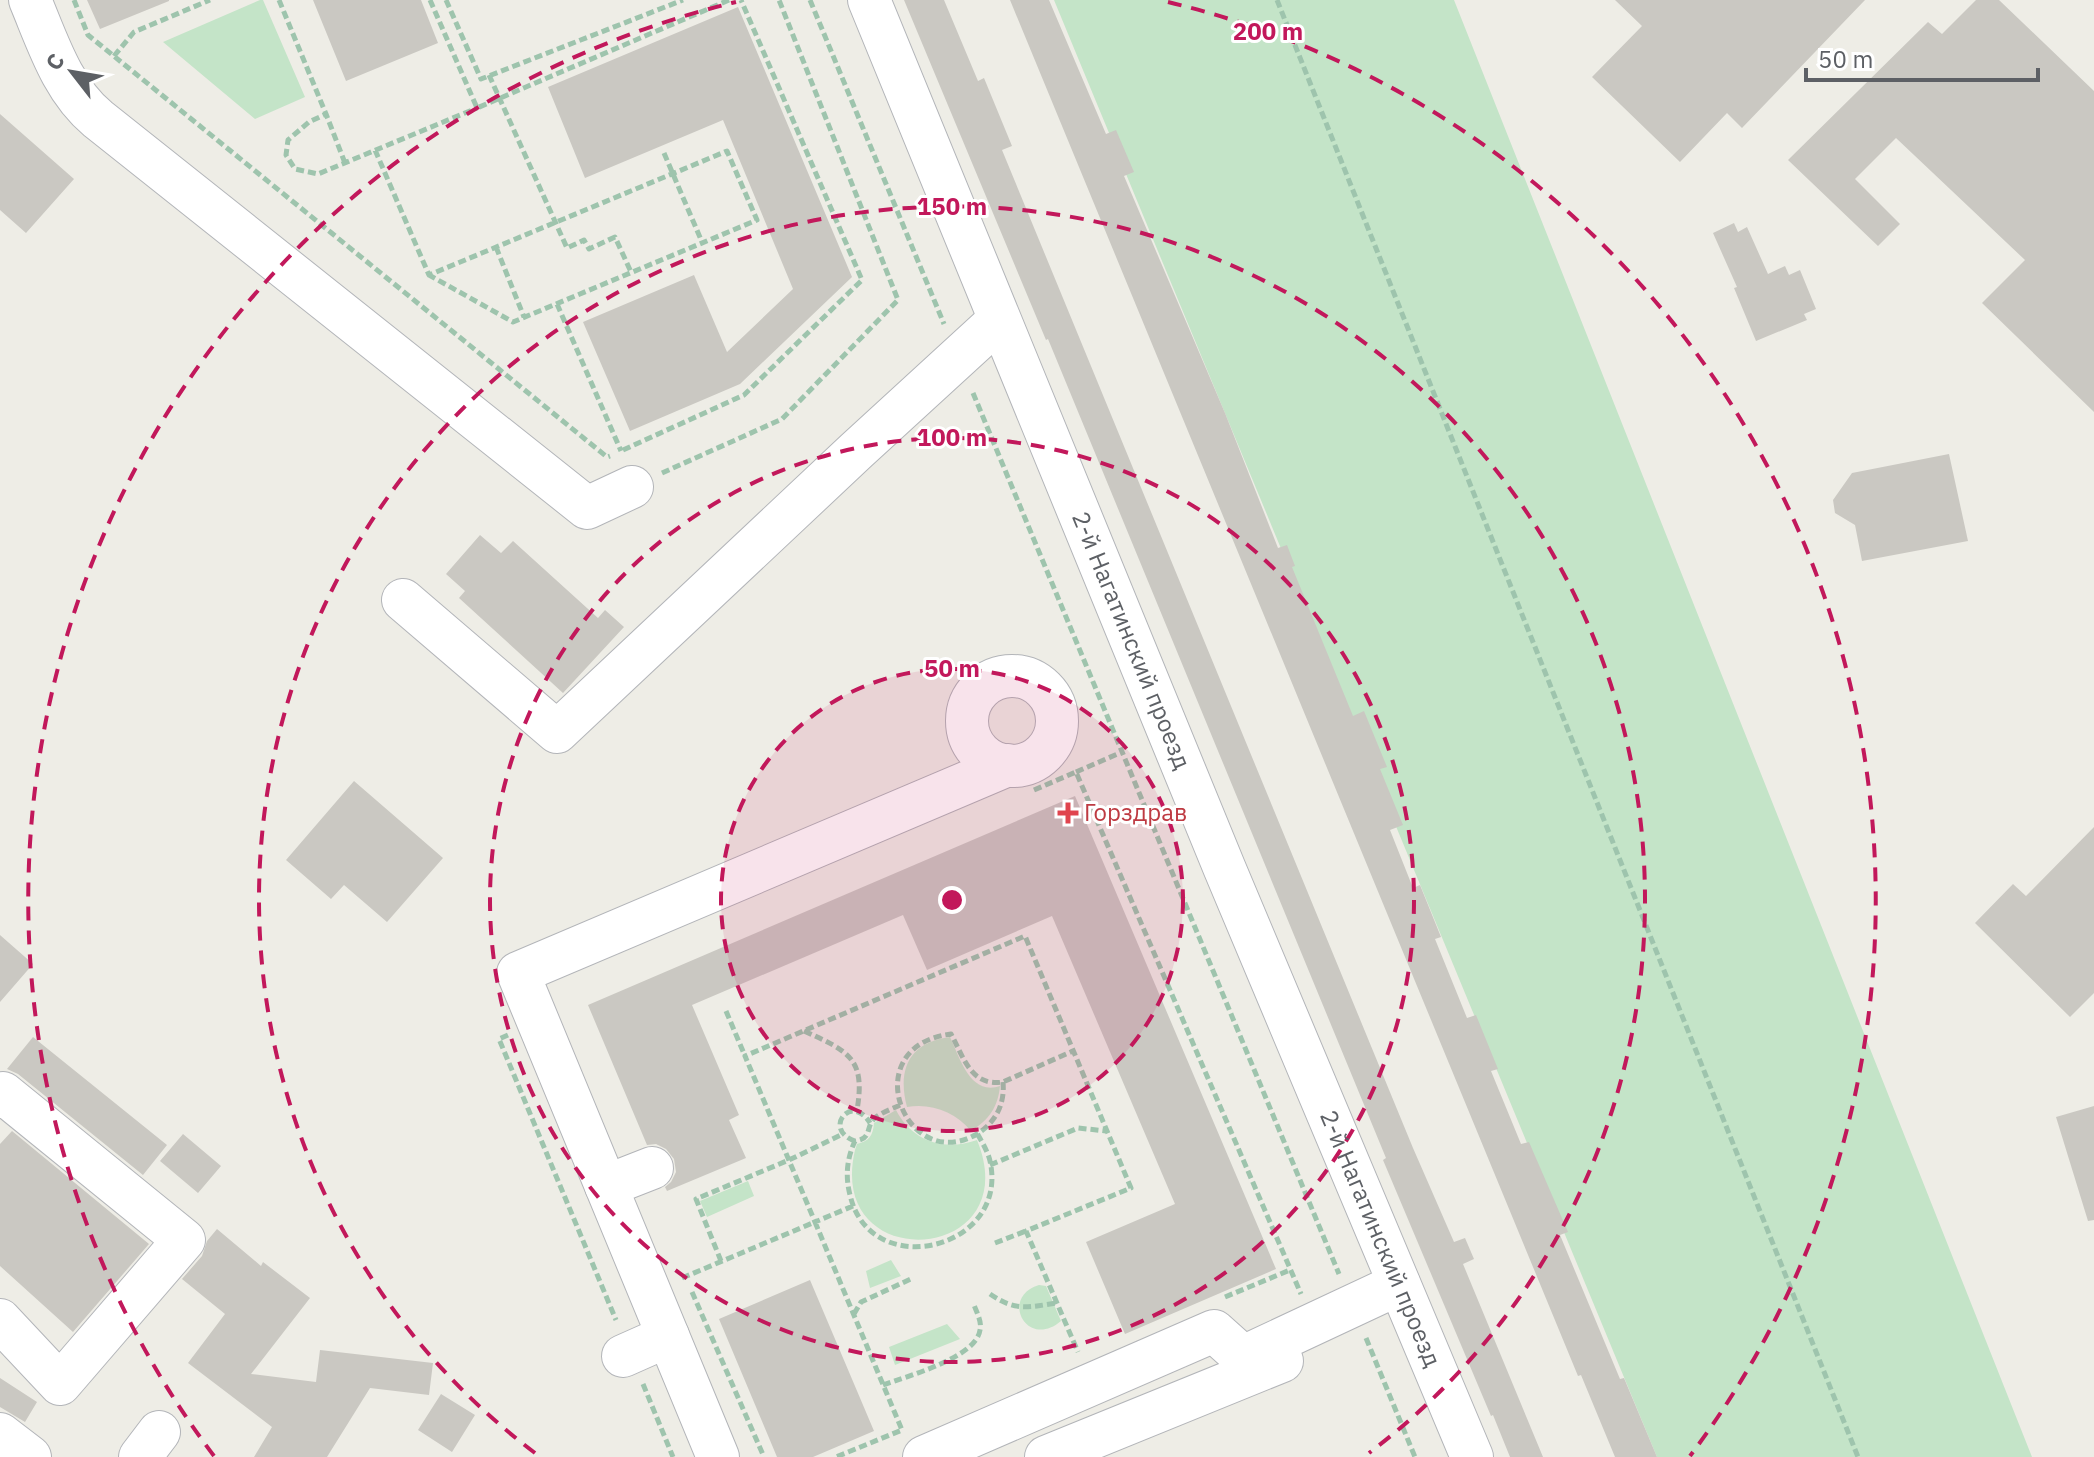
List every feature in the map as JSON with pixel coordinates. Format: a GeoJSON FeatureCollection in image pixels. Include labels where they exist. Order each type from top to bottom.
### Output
{"type":"FeatureCollection","features":[{"type":"Feature","properties":{"kind":"street"},"geometry":{"type":"LineString","coordinates":[[30,0],[58,68],[81,104],[587,508],[627,469]]}},
{"type":"Feature","properties":{"kind":"street","name":"2-й Нагатинский проезд"},"geometry":{"type":"LineString","coordinates":[[869,0],[1224,867],[1472,1457]]}},
{"type":"Feature","properties":{"kind":"street"},"geometry":{"type":"LineString","coordinates":[[403,600],[557,732],[999,320]]}},
{"type":"Feature","properties":{"kind":"street"},"geometry":{"type":"LineString","coordinates":[[718,1457],[518,973],[1001,768]]}},
{"type":"Feature","properties":{"kind":"street"},"geometry":{"type":"LineString","coordinates":[[0,1097],[3,1093],[184,1240],[60,1384],[2,1328]]}},
{"type":"Feature","properties":{"kind":"street"},"geometry":{"type":"LineString","coordinates":[[606,1186],[652,1168]]}},
{"type":"Feature","properties":{"kind":"street"},"geometry":{"type":"LineString","coordinates":[[1046,1457],[1404,1296]]}},
{"type":"Feature","properties":{"kind":"street"},"geometry":{"type":"LineString","coordinates":[[924,1457],[1214,1331],[1243,1357],[1314,1324],[1357,1317]]}},
{"type":"Feature","properties":{"kind":"street"},"geometry":{"type":"LineString","coordinates":[[623,1356],[668,1336]]}},
{"type":"Feature","properties":{"kind":"street"},"geometry":{"type":"LineString","coordinates":[[0,1434],[30,1457]]}},
{"type":"Feature","properties":{"kind":"path"},"geometry":{"type":"LineString","coordinates":[[74,0],[88,35],[607,457],[627,469],[782,419],[898,300],[779,0]]}},
{"type":"Feature","properties":{"kind":"path"},"geometry":{"type":"LineString","coordinates":[[114,56],[134,32],[210,0]]}},
{"type":"Feature","properties":{"kind":"path"},"geometry":{"type":"LineString","coordinates":[[279,0],[345,163]]}},
{"type":"Feature","properties":{"kind":"path"},"geometry":{"type":"LineString","coordinates":[[430,0],[477,108]]}},
{"type":"Feature","properties":{"kind":"path"},"geometry":{"type":"LineString","coordinates":[[446,0],[481,79],[683,0]]}},
{"type":"Feature","properties":{"kind":"path"},"geometry":{"type":"LineString","coordinates":[[326,114],[309,122],[288,140],[286,155],[295,169],[318,174],[729,0]]}},
{"type":"Feature","properties":{"kind":"path"},"geometry":{"type":"LineString","coordinates":[[627,469],[744,395],[862,280],[741,0]]}},
{"type":"Feature","properties":{"kind":"path"},"geometry":{"type":"LineString","coordinates":[[810,0],[1415,1457]]}},
{"type":"Feature","properties":{"kind":"path"},"geometry":{"type":"LineString","coordinates":[[1277,0],[1858,1457]]}},
{"type":"Feature","properties":{"kind":"path"},"geometry":{"type":"LineString","coordinates":[[489,75],[567,248],[584,240],[589,249],[615,237],[631,272]]}},
{"type":"Feature","properties":{"kind":"path"},"geometry":{"type":"LineString","coordinates":[[375,150],[429,275],[513,322],[757,220],[727,151],[429,275]]}},
{"type":"Feature","properties":{"kind":"path"},"geometry":{"type":"LineString","coordinates":[[664,153],[702,242]]}},
{"type":"Feature","properties":{"kind":"path"},"geometry":{"type":"LineString","coordinates":[[496,247],[524,317]]}},
{"type":"Feature","properties":{"kind":"path"},"geometry":{"type":"LineString","coordinates":[[557,304],[627,469]]}},
{"type":"Feature","properties":{"kind":"path"},"geometry":{"type":"LineString","coordinates":[[1001,768],[1076,772],[1122,752]]}},
{"type":"Feature","properties":{"kind":"path"},"geometry":{"type":"LineString","coordinates":[[1076,772],[1314,1324]]}},
{"type":"Feature","properties":{"kind":"path"},"geometry":{"type":"LineString","coordinates":[[745,1056],[1025,936],[1131,1188],[995,1243]]}},
{"type":"Feature","properties":{"kind":"path"},"geometry":{"type":"LineString","coordinates":[[726,1011],[902,1430],[836,1457]]}},
{"type":"Feature","properties":{"kind":"path"},"geometry":{"type":"LineString","coordinates":[[804,1031],[832,1043],[854,1062],[860,1077],[857,1110]]}},
{"type":"Feature","properties":{"kind":"path"},"geometry":{"type":"LineString","coordinates":[[1003,1082],[1002,1102],[995,1117],[977,1133],[954,1142],[926,1135],[913,1127],[900,1105],[897,1087],[905,1059],[914,1048],[938,1035],[951,1034],[972,1075],[992,1084],[1073,1051]]}},
{"type":"Feature","properties":{"kind":"path"},"geometry":{"type":"LineString","coordinates":[[870,1123],[900,1105]]}},
{"type":"Feature","properties":{"kind":"path"},"geometry":{"type":"LineString","coordinates":[[857,1110],[865,1114],[870,1123],[868,1135],[861,1141],[843,1134],[839,1124],[842,1117],[857,1110]]}},
{"type":"Feature","properties":{"kind":"path"},"geometry":{"type":"LineString","coordinates":[[990,1165],[1078,1128],[1107,1132]]}},
{"type":"Feature","properties":{"kind":"path"},"geometry":{"type":"LineString","coordinates":[[855,1141],[847,1164],[847,1183],[853,1206],[871,1230],[887,1240],[913,1247],[956,1238],[981,1212],[989,1196],[990,1165],[977,1133]]}},
{"type":"Feature","properties":{"kind":"path"},"geometry":{"type":"LineString","coordinates":[[721,1261],[696,1199],[843,1134]]}},
{"type":"Feature","properties":{"kind":"path"},"geometry":{"type":"LineString","coordinates":[[686,1276],[853,1206]]}},
{"type":"Feature","properties":{"kind":"path"},"geometry":{"type":"LineString","coordinates":[[1026,1231],[1080,1357]]}},
{"type":"Feature","properties":{"kind":"path"},"geometry":{"type":"LineString","coordinates":[[680,1263],[764,1457]]}},
{"type":"Feature","properties":{"kind":"path"},"geometry":{"type":"LineString","coordinates":[[854,1315],[861,1302],[913,1278]]}},
{"type":"Feature","properties":{"kind":"path"},"geometry":{"type":"LineString","coordinates":[[990,1294],[1005,1304],[1020,1308],[1057,1303]]}},
{"type":"Feature","properties":{"kind":"path"},"geometry":{"type":"LineString","coordinates":[[883,1385],[965,1352],[976,1341],[981,1329],[974,1305]]}},
{"type":"Feature","properties":{"kind":"green space"},"geometry":{"type":"Polygon","coordinates":[[[263,0],[305,97],[255,119],[163,42],[263,0]]]}},
{"type":"Feature","properties":{"kind":"green space"},"geometry":{"type":"Polygon","coordinates":[[[1054,0],[1454,0],[2032,1457],[1657,1457],[1054,0]]]}},
{"type":"Feature","properties":{"kind":"green space"},"geometry":{"type":"Polygon","coordinates":[[[950,1037],[962,1064],[974,1080],[981,1086],[1000,1086],[992,1112],[971,1131],[942,1110],[925,1106],[907,1107],[904,1094],[905,1070],[909,1060],[925,1045],[950,1037]]]}},
{"type":"Feature","properties":{"kind":"green space"},"geometry":{"type":"Polygon","coordinates":[[[896,1110],[911,1129],[930,1141],[953,1145],[977,1140],[985,1181],[975,1212],[953,1231],[924,1240],[894,1236],[869,1220],[854,1191],[857,1144],[870,1137],[874,1123],[896,1110]]]}},
{"type":"Feature","properties":{"kind":"green space"},"geometry":{"type":"Polygon","coordinates":[[[748,1181],[754,1196],[707,1217],[700,1201],[748,1181]]]}},
{"type":"Feature","properties":{"kind":"green space"},"geometry":{"type":"Polygon","coordinates":[[[891,1260],[901,1276],[870,1288],[866,1271],[891,1260]]]}},
{"type":"Feature","properties":{"kind":"green space"},"geometry":{"type":"Polygon","coordinates":[[[1039,1285],[1046,1286],[1061,1321],[1049,1328],[1029,1326],[1019,1309],[1027,1291],[1039,1285]]]}},
{"type":"Feature","properties":{"kind":"green space"},"geometry":{"type":"Polygon","coordinates":[[[947,1324],[960,1339],[895,1365],[889,1347],[947,1324]]]}},
{"type":"Feature","properties":{"kind":"building"},"geometry":{"type":"Polygon","coordinates":[[[87,0],[169,0],[169,1],[100,29],[87,0]]]}},
{"type":"Feature","properties":{"kind":"building"},"geometry":{"type":"Polygon","coordinates":[[[313,0],[421,0],[438,43],[346,81],[313,0]]]}},
{"type":"Feature","properties":{"kind":"building"},"geometry":{"type":"Polygon","coordinates":[[[904,0],[944,0],[978,81],[984,78],[1012,146],[1002,150],[1413,1148],[1454,1242],[1465,1238],[1474,1259],[1463,1264],[1543,1457],[1510,1457],[1491,1416],[1383,1160],[1386,1158],[1048,339],[904,0]]]}},
{"type":"Feature","properties":{"kind":"building"},"geometry":{"type":"Polygon","coordinates":[[[1010,0],[1049,0],[1106,134],[1116,130],[1134,172],[1124,176],[1225,413],[1278,548],[1287,545],[1295,566],[1292,567],[1353,716],[1364,711],[1387,767],[1380,769],[1403,825],[1390,830],[1413,888],[1420,885],[1441,937],[1435,939],[1467,1018],[1476,1015],[1498,1069],[1491,1071],[1521,1144],[1529,1142],[1568,1232],[1560,1235],[1620,1379],[1624,1378],[1657,1457],[1615,1457],[1581,1375],[1578,1376],[1010,0]]]}},
{"type":"Feature","properties":{"kind":"building"},"geometry":{"type":"Polygon","coordinates":[[[1615,0],[1865,0],[1742,128],[1727,113],[1680,162],[1592,77],[1642,26],[1615,0]]]}},
{"type":"Feature","properties":{"kind":"building"},"geometry":{"type":"Polygon","coordinates":[[[1976,0],[1999,0],[2094,91],[2094,412],[1982,303],[2025,260],[1896,138],[1855,179],[1900,224],[1878,246],[1788,160],[1928,22],[1942,34],[1976,0]]]}},
{"type":"Feature","properties":{"kind":"building"},"geometry":{"type":"Polygon","coordinates":[[[738,7],[852,277],[740,384],[630,431],[583,322],[694,275],[727,352],[793,289],[723,120],[585,178],[548,87],[738,7]]]}},
{"type":"Feature","properties":{"kind":"building"},"geometry":{"type":"Polygon","coordinates":[[[0,114],[74,179],[26,233],[0,210],[0,114]]]}},
{"type":"Feature","properties":{"kind":"building"},"geometry":{"type":"Polygon","coordinates":[[[1734,223],[1738,232],[1747,227],[1768,274],[1785,266],[1789,275],[1800,270],[1816,309],[1804,314],[1807,320],[1756,341],[1713,233],[1734,223]]]}},
{"type":"Feature","properties":{"kind":"building"},"geometry":{"type":"Polygon","coordinates":[[[1949,454],[1968,541],[1862,561],[1855,525],[1835,513],[1833,500],[1852,473],[1949,454]]]}},
{"type":"Feature","properties":{"kind":"building"},"geometry":{"type":"Polygon","coordinates":[[[480,535],[501,553],[513,541],[598,618],[605,610],[624,627],[563,693],[459,598],[465,591],[446,574],[480,535]]]}},
{"type":"Feature","properties":{"kind":"building"},"geometry":{"type":"Polygon","coordinates":[[[354,781],[443,858],[387,922],[344,885],[331,899],[286,860],[354,781]]]}},
{"type":"Feature","properties":{"kind":"building"},"geometry":{"type":"Polygon","coordinates":[[[1075,796],[1276,1269],[1125,1334],[1086,1242],[1175,1204],[1052,916],[927,970],[903,915],[692,1005],[739,1115],[729,1120],[746,1158],[667,1191],[665,1187],[676,1172],[674,1159],[666,1149],[656,1144],[647,1145],[588,1005],[1075,796]]]}},
{"type":"Feature","properties":{"kind":"building"},"geometry":{"type":"Polygon","coordinates":[[[2094,827],[2094,993],[2070,1017],[1975,923],[2013,884],[2026,896],[2094,827]]]}},
{"type":"Feature","properties":{"kind":"building"},"geometry":{"type":"Polygon","coordinates":[[[0,935],[33,964],[0,1002],[0,935]]]}},
{"type":"Feature","properties":{"kind":"building"},"geometry":{"type":"Polygon","coordinates":[[[33,1037],[167,1145],[143,1175],[18,1074],[7,1069],[33,1037]]]}},
{"type":"Feature","properties":{"kind":"building"},"geometry":{"type":"Polygon","coordinates":[[[2094,1106],[2094,1220],[2088,1221],[2056,1117],[2094,1106]]]}},
{"type":"Feature","properties":{"kind":"building"},"geometry":{"type":"Polygon","coordinates":[[[12,1131],[149,1244],[73,1332],[0,1266],[0,1144],[12,1131]]]}},
{"type":"Feature","properties":{"kind":"building"},"geometry":{"type":"Polygon","coordinates":[[[183,1134],[221,1166],[198,1193],[160,1161],[183,1134]]]}},
{"type":"Feature","properties":{"kind":"building"},"geometry":{"type":"Polygon","coordinates":[[[217,1229],[261,1266],[263,1262],[310,1298],[251,1374],[316,1382],[320,1350],[433,1363],[429,1395],[370,1388],[327,1457],[254,1457],[272,1427],[188,1363],[225,1314],[182,1279],[202,1256],[207,1241],[217,1229]]]}},
{"type":"Feature","properties":{"kind":"building"},"geometry":{"type":"Polygon","coordinates":[[[810,1280],[874,1431],[813,1457],[777,1457],[719,1319],[810,1280]]]}},
{"type":"Feature","properties":{"kind":"building"},"geometry":{"type":"Polygon","coordinates":[[[0,1378],[37,1402],[25,1422],[0,1407],[0,1378]]]}},
{"type":"Feature","properties":{"kind":"building"},"geometry":{"type":"Polygon","coordinates":[[[441,1394],[475,1415],[452,1452],[418,1430],[441,1394]]]}},
{"type":"Feature","properties":{"kind":"place","name":"Горздрав"},"geometry":{"type":"Point","coordinates":[1068,813]}}]}
